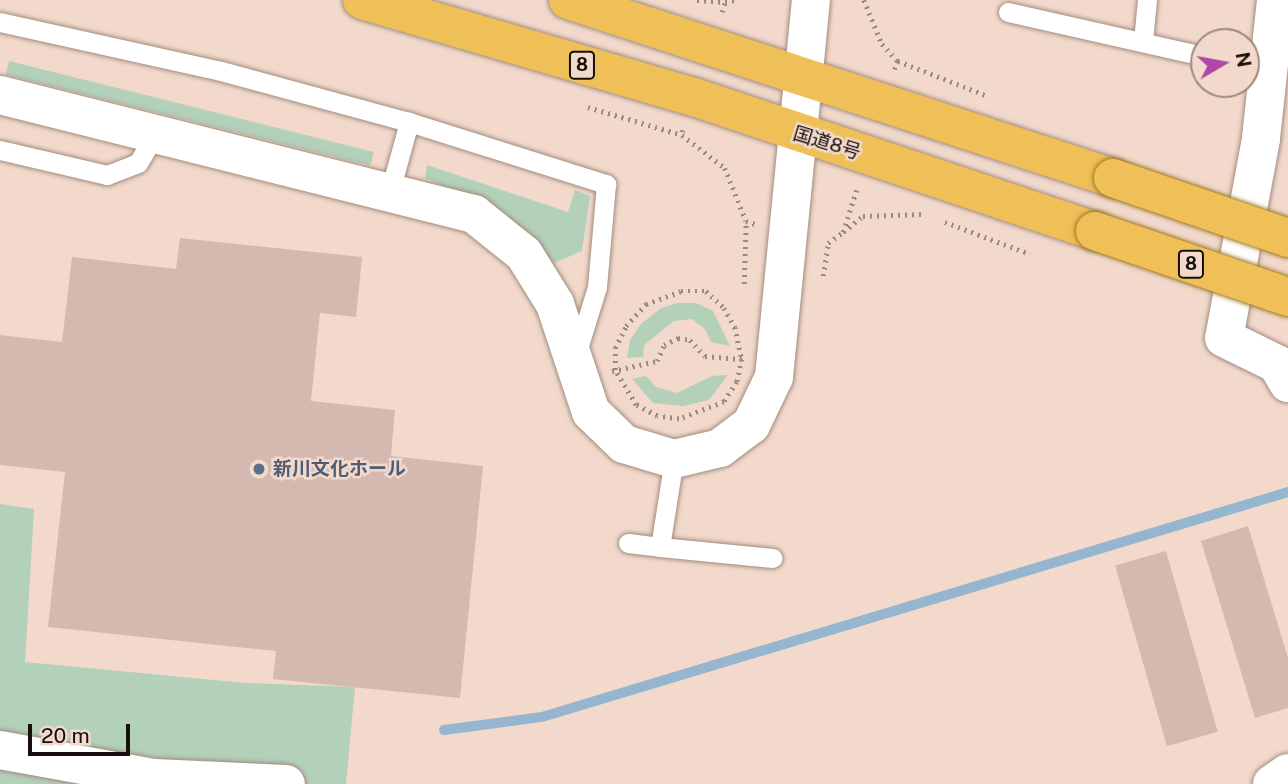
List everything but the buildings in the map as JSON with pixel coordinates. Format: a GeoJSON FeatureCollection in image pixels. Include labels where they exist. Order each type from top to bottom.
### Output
{"type":"FeatureCollection","features":[{"type":"Feature","properties":{"kind":"highway","name":"国道8号"},"geometry":{"type":"LineString","coordinates":[[362,0],[694,97],[800,135],[1288,297]]}},
{"type":"Feature","properties":{"kind":"highway"},"geometry":{"type":"LineString","coordinates":[[568,0],[1288,238]]}},
{"type":"Feature","properties":{"kind":"street"},"geometry":{"type":"LineString","coordinates":[[0,95],[474,214],[524,254],[555,304],[591,371],[591,412],[624,444],[674,459],[720,448],[751,425],[774,377],[800,135],[811,0]]}},
{"type":"Feature","properties":{"kind":"street"},"geometry":{"type":"LineString","coordinates":[[1276,0],[1274,144],[1224,338],[1277,364],[1288,383]]}},
{"type":"Feature","properties":{"kind":"street"},"geometry":{"type":"LineString","coordinates":[[0,750],[154,778],[286,784]]}},
{"type":"Feature","properties":{"kind":"street"},"geometry":{"type":"LineString","coordinates":[[1272,784],[1288,773]]}},
{"type":"Feature","properties":{"kind":"lane"},"geometry":{"type":"LineString","coordinates":[[1143,41],[1147,0]]}},
{"type":"Feature","properties":{"kind":"lane"},"geometry":{"type":"LineString","coordinates":[[1007,12],[1190,53]]}},
{"type":"Feature","properties":{"kind":"lane"},"geometry":{"type":"LineString","coordinates":[[0,22],[221,71],[409,122],[606,184],[591,371]]}},
{"type":"Feature","properties":{"kind":"lane"},"geometry":{"type":"LineString","coordinates":[[390,191],[409,122]]}},
{"type":"Feature","properties":{"kind":"lane"},"geometry":{"type":"LineString","coordinates":[[0,150],[107,175],[138,163],[156,133]]}},
{"type":"Feature","properties":{"kind":"lane"},"geometry":{"type":"LineString","coordinates":[[660,547],[674,459]]}},
{"type":"Feature","properties":{"kind":"lane"},"geometry":{"type":"LineString","coordinates":[[628,543],[772,558]]}},
{"type":"Feature","properties":{"kind":"path"},"geometry":{"type":"LineString","coordinates":[[696,0],[725,2]]}},
{"type":"Feature","properties":{"kind":"path"},"geometry":{"type":"LineString","coordinates":[[898,61],[995,99]]}},
{"type":"Feature","properties":{"kind":"path"},"geometry":{"type":"LineString","coordinates":[[585,106],[681,135]]}},
{"type":"Feature","properties":{"kind":"path"},"geometry":{"type":"LineString","coordinates":[[843,232],[863,216],[921,214],[1030,254]]}},
{"type":"Feature","properties":{"kind":"path"},"geometry":{"type":"LineString","coordinates":[[744,290],[746,221]]}},
{"type":"Feature","properties":{"kind":"path"},"geometry":{"type":"LineString","coordinates":[[821,288],[828,243]]}},
{"type":"Feature","properties":{"kind":"path"},"geometry":{"type":"LineString","coordinates":[[591,371],[615,348],[626,326],[646,304],[681,291],[706,291],[724,308],[735,327],[742,359]]}},
{"type":"Feature","properties":{"kind":"path"},"geometry":{"type":"LineString","coordinates":[[591,371],[635,405],[657,416],[679,419],[723,402],[737,382],[742,359],[743,317]]}},
{"type":"Feature","properties":{"kind":"path"},"geometry":{"type":"LineString","coordinates":[[591,371],[657,361],[664,345],[678,338],[690,340],[705,356],[742,359]]}},
{"type":"Feature","properties":{"kind":"green space"},"geometry":{"type":"Polygon","coordinates":[[[9,61],[374,152],[370,166],[6,75],[9,61]]]}},
{"type":"Feature","properties":{"kind":"green space"},"geometry":{"type":"Polygon","coordinates":[[[427,165],[568,212],[575,190],[590,196],[582,251],[554,263],[505,213],[425,178],[427,165]]]}},
{"type":"Feature","properties":{"kind":"green space"},"geometry":{"type":"Polygon","coordinates":[[[678,303],[696,303],[713,311],[730,346],[711,342],[705,329],[692,319],[674,321],[644,345],[643,357],[627,358],[630,340],[641,324],[661,308],[678,303]]]}},
{"type":"Feature","properties":{"kind":"green space"},"geometry":{"type":"Polygon","coordinates":[[[728,375],[709,400],[683,406],[653,403],[632,379],[646,376],[656,387],[677,393],[712,376],[728,375]]]}},
{"type":"Feature","properties":{"kind":"green space"},"geometry":{"type":"Polygon","coordinates":[[[0,504],[34,509],[25,662],[245,683],[355,687],[346,784],[0,784],[0,504]]]}},
{"type":"Feature","properties":{"kind":"waterway"},"geometry":{"type":"LineString","coordinates":[[444,730],[542,717],[1288,492]]}},
{"type":"Feature","properties":{"kind":"place","name":"新川文化ホール"},"geometry":{"type":"Point","coordinates":[259,469]}}]}
